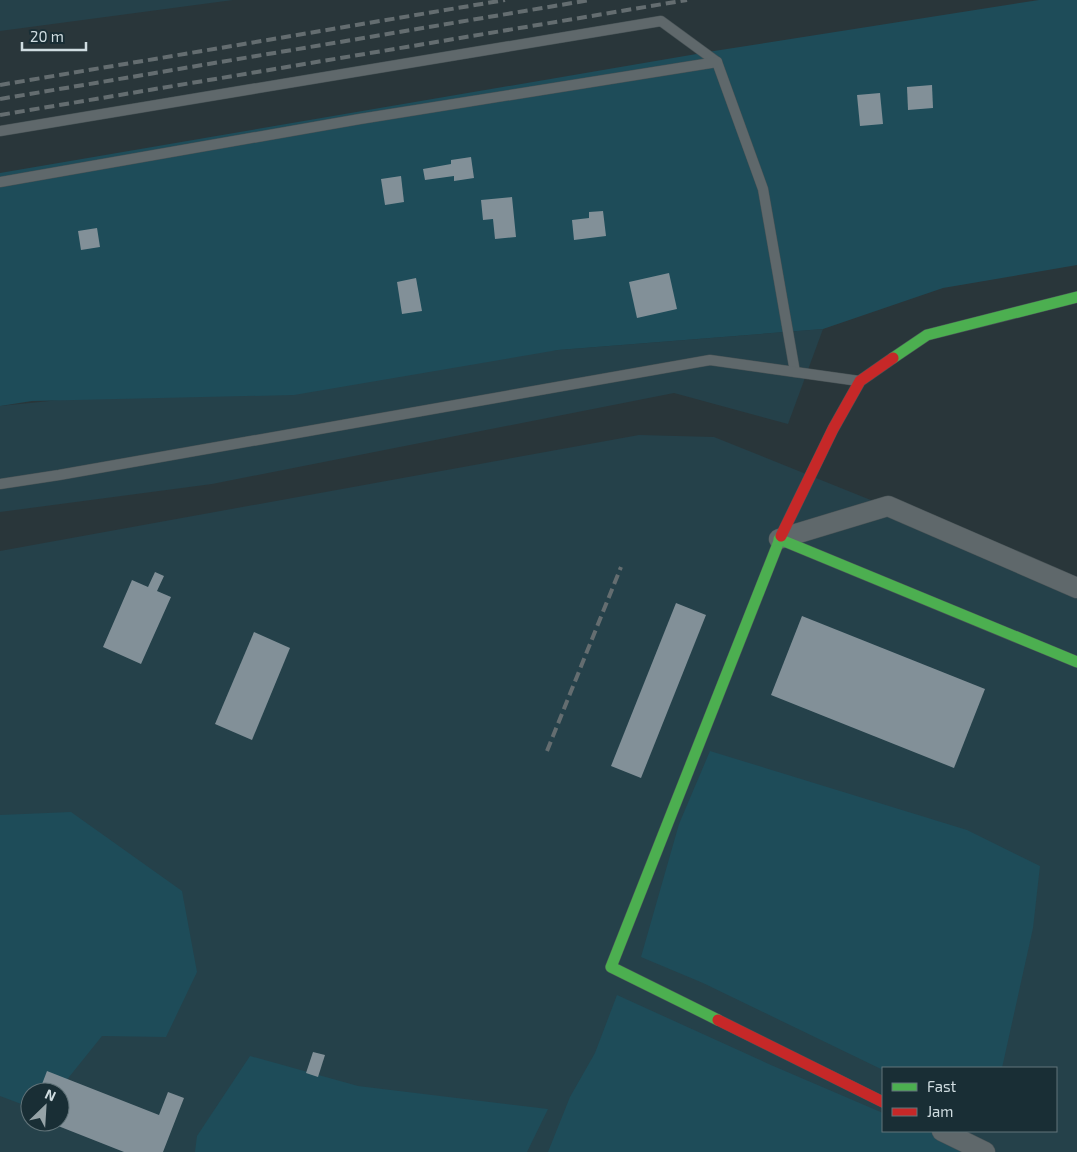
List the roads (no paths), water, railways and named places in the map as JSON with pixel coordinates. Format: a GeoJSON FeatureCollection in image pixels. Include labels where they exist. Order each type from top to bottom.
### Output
{"type":"FeatureCollection","features":[{"type":"Feature","properties":{"kind":"street"},"geometry":{"type":"LineString","coordinates":[[882,1102],[610,967],[779,539],[833,429],[860,381],[927,335],[1077,297]]}},
{"type":"Feature","properties":{"kind":"street"},"geometry":{"type":"LineString","coordinates":[[779,539],[888,506],[1077,588]]}},
{"type":"Feature","properties":{"kind":"street"},"geometry":{"type":"LineString","coordinates":[[779,539],[1077,662]]}},
{"type":"Feature","properties":{"kind":"street"},"geometry":{"type":"LineString","coordinates":[[944,1132],[985,1152]]}},
{"type":"Feature","properties":{"kind":"lane"},"geometry":{"type":"LineString","coordinates":[[0,130],[661,21],[718,62],[763,189],[795,372]]}},
{"type":"Feature","properties":{"kind":"lane"},"geometry":{"type":"LineString","coordinates":[[0,182],[360,119],[718,62]]}},
{"type":"Feature","properties":{"kind":"lane"},"geometry":{"type":"LineString","coordinates":[[0,484],[69,474],[710,360],[860,381]]}},
{"type":"Feature","properties":{"kind":"railway"},"geometry":{"type":"LineString","coordinates":[[0,85],[505,0]]}},
{"type":"Feature","properties":{"kind":"railway"},"geometry":{"type":"LineString","coordinates":[[0,99],[590,0]]}},
{"type":"Feature","properties":{"kind":"railway"},"geometry":{"type":"LineString","coordinates":[[0,115],[687,0]]}},
{"type":"Feature","properties":{"kind":"railway"},"geometry":{"type":"LineString","coordinates":[[547,751],[621,567]]}}]}
